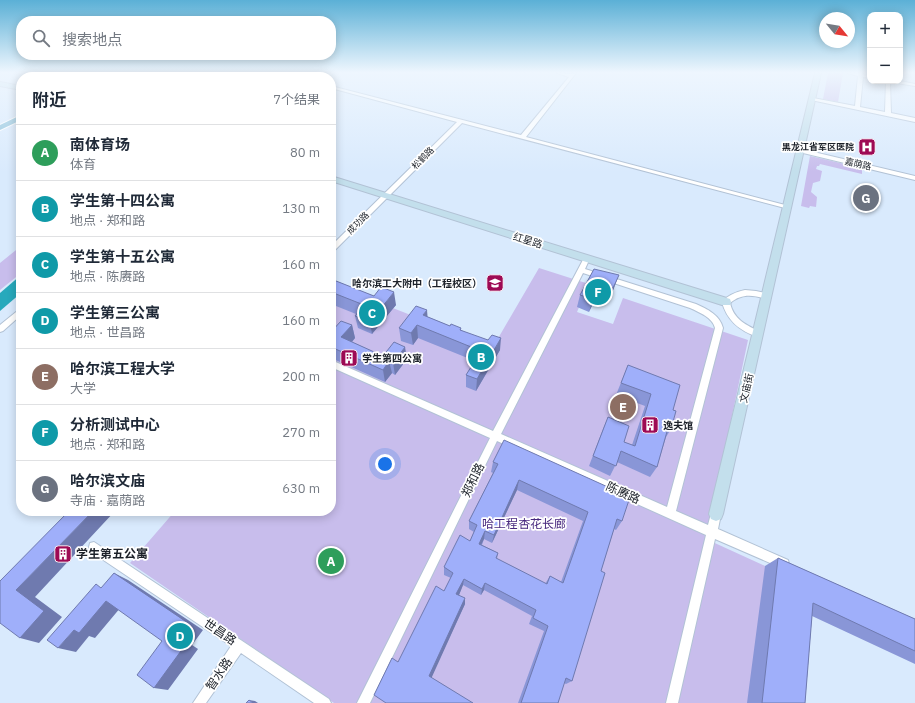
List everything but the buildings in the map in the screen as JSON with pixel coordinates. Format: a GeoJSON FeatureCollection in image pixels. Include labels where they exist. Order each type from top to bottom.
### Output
{"type":"FeatureCollection","features":[{"type":"Feature","properties":{"kind":"main road","name":"文庙街"},"geometry":{"type":"LineString","coordinates":[[716,514],[811,106]]}},
{"type":"Feature","properties":{"kind":"main road"},"geometry":{"type":"LineString","coordinates":[[0,128],[16,120]]}},
{"type":"Feature","properties":{"kind":"main road","name":"红星路"},"geometry":{"type":"LineString","coordinates":[[336,180],[726,302]]}},
{"type":"Feature","properties":{"kind":"street"},"geometry":{"type":"LineString","coordinates":[[402,106],[788,207]]}},
{"type":"Feature","properties":{"kind":"street"},"geometry":{"type":"LineString","coordinates":[[523,137],[548,106]]}},
{"type":"Feature","properties":{"kind":"street"},"geometry":{"type":"LineString","coordinates":[[846,106],[915,120]]}},
{"type":"Feature","properties":{"kind":"street"},"geometry":{"type":"LineString","coordinates":[[888,106],[888,114]]}},
{"type":"Feature","properties":{"kind":"street","name":"松鹤路"},"geometry":{"type":"LineString","coordinates":[[386,195],[460,121]]}},
{"type":"Feature","properties":{"kind":"street","name":"嘉荫路"},"geometry":{"type":"LineString","coordinates":[[801,151],[915,178]]}},
{"type":"Feature","properties":{"kind":"street","name":"成功路"},"geometry":{"type":"LineString","coordinates":[[336,245],[386,195]]}},
{"type":"Feature","properties":{"kind":"street","name":"郑和路"},"geometry":{"type":"LineString","coordinates":[[362,703],[495,436],[587,258]]}},
{"type":"Feature","properties":{"kind":"street"},"geometry":{"type":"LineString","coordinates":[[581,270],[693,306],[706,312],[718,323],[719,328],[670,513]]}},
{"type":"Feature","properties":{"kind":"street"},"geometry":{"type":"LineString","coordinates":[[758,334],[738,324],[728,314],[726,302],[732,296],[742,292],[767,296]]}},
{"type":"Feature","properties":{"kind":"street"},"geometry":{"type":"LineString","coordinates":[[0,329],[16,315]]}},
{"type":"Feature","properties":{"kind":"street","name":"陈赓路"},"geometry":{"type":"LineString","coordinates":[[336,366],[792,568]]}},
{"type":"Feature","properties":{"kind":"street","name":"文庙街"},"geometry":{"type":"LineString","coordinates":[[672,703],[716,514]]}},
{"type":"Feature","properties":{"kind":"street","name":"世昌路"},"geometry":{"type":"LineString","coordinates":[[94,547],[326,703]]}},
{"type":"Feature","properties":{"kind":"street","name":"智水路"},"geometry":{"type":"LineString","coordinates":[[199,703],[239,645]]}},
{"type":"Feature","properties":{"kind":"green space"},"geometry":{"type":"Polygon","coordinates":[[[810,156],[862,168],[862,174],[820,164],[816,169],[822,171],[820,181],[813,183],[811,192],[817,197],[816,207],[810,206],[809,208],[801,206],[810,156]]]}},
{"type":"Feature","properties":{"kind":"green space"},"geometry":{"type":"Polygon","coordinates":[[[16,250],[16,277],[0,290],[0,263],[16,250]]]}},
{"type":"Feature","properties":{"kind":"green space","name":"哈工程杏花长廊"},"geometry":{"type":"Polygon","coordinates":[[[539,268],[589,284],[577,312],[613,324],[623,298],[748,340],[706,539],[776,571],[760,703],[334,703],[130,563],[171,516],[336,516],[336,286],[493,347],[539,268]]]}},
{"type":"Feature","properties":{"kind":"water"},"geometry":{"type":"Polygon","coordinates":[[[16,279],[16,297],[0,311],[0,293],[16,279]]]}},
{"type":"Feature","properties":{"kind":"place","name":"黑龙江省军区医院"},"geometry":{"type":"Point","coordinates":[867,147]}},
{"type":"Feature","properties":{"kind":"place","name":"哈尔滨文庙"},"geometry":{"type":"Point","coordinates":[866,198]}},
{"type":"Feature","properties":{"kind":"place","name":"哈尔滨工大附中（工程校区）"},"geometry":{"type":"Point","coordinates":[495,283]}},
{"type":"Feature","properties":{"kind":"place","name":"分析测试中心"},"geometry":{"type":"Point","coordinates":[598,292]}},
{"type":"Feature","properties":{"kind":"place","name":"学生第十五公寓"},"geometry":{"type":"Point","coordinates":[372,313]}},
{"type":"Feature","properties":{"kind":"place","name":"学生第十四公寓"},"geometry":{"type":"Point","coordinates":[481,357]}},
{"type":"Feature","properties":{"kind":"place","name":"学生第四公寓"},"geometry":{"type":"Point","coordinates":[349,358]}},
{"type":"Feature","properties":{"kind":"place","name":"哈尔滨工程大学"},"geometry":{"type":"Point","coordinates":[623,407]}},
{"type":"Feature","properties":{"kind":"place","name":"逸夫馆"},"geometry":{"type":"Point","coordinates":[650,425]}},
{"type":"Feature","properties":{"kind":"place","name":"学生第五公寓"},"geometry":{"type":"Point","coordinates":[63,554]}},
{"type":"Feature","properties":{"kind":"place","name":"南体育场"},"geometry":{"type":"Point","coordinates":[331,561]}},
{"type":"Feature","properties":{"kind":"place","name":"学生第三公寓"},"geometry":{"type":"Point","coordinates":[180,636]}}]}
